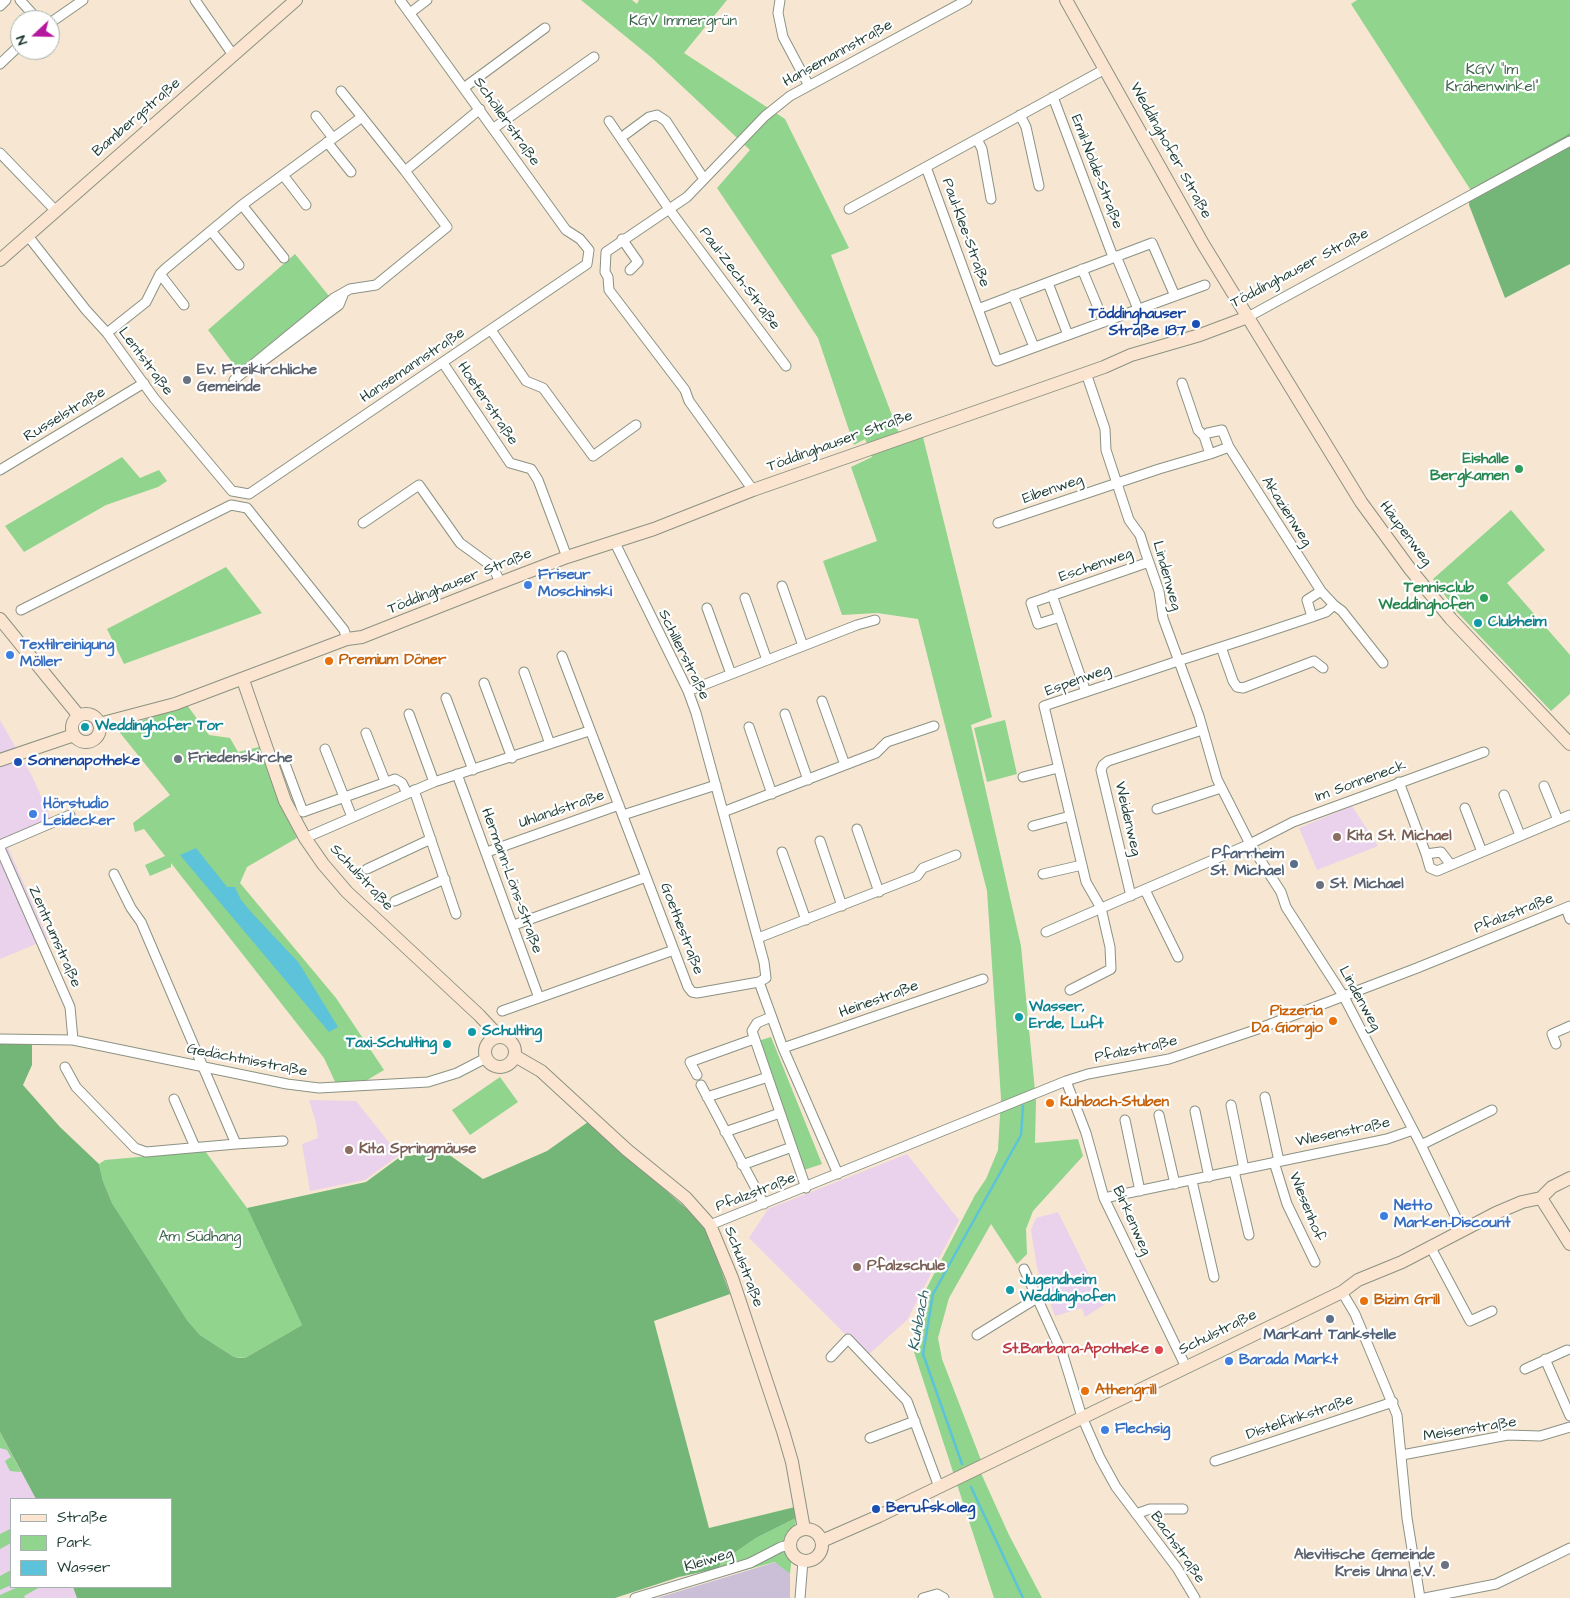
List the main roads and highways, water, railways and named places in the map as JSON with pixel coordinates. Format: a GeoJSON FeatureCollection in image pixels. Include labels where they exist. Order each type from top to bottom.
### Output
{"type":"FeatureCollection","features":[{"type":"Feature","properties":{"kind":"water"},"geometry":{"type":"Polygon","coordinates":[[[196,848],[227,887],[235,887],[241,900],[299,963],[338,1027],[329,1032],[180,855],[196,848]]]}},
{"type":"Feature","properties":{"kind":"waterway","name":"Kuhbach"},"geometry":{"type":"LineString","coordinates":[[962,1464],[923,1354],[933,1294],[1021,1135],[1023,1106]]}},
{"type":"Feature","properties":{"kind":"waterway","name":"Kuhbach"},"geometry":{"type":"LineString","coordinates":[[971,1487],[1023,1598]]}},
{"type":"Feature","properties":{"kind":"place","name":"Töddinghauser Straße 187"},"geometry":{"type":"Point","coordinates":[1196,324]}},
{"type":"Feature","properties":{"kind":"place","name":"Ev. Freikirchliche Gemeinde"},"geometry":{"type":"Point","coordinates":[187,380]}},
{"type":"Feature","properties":{"kind":"place","name":"Eishalle Bergkamen"},"geometry":{"type":"Point","coordinates":[1519,469]}},
{"type":"Feature","properties":{"kind":"place","name":"Friseur Moschinski"},"geometry":{"type":"Point","coordinates":[528,585]}},
{"type":"Feature","properties":{"kind":"place","name":"Tennisclub Weddinghofen"},"geometry":{"type":"Point","coordinates":[1484,598]}},
{"type":"Feature","properties":{"kind":"place","name":"Clubheim"},"geometry":{"type":"Point","coordinates":[1478,623]}},
{"type":"Feature","properties":{"kind":"place","name":"Textilreinigung Möller"},"geometry":{"type":"Point","coordinates":[10,655]}},
{"type":"Feature","properties":{"kind":"place","name":"Premium Döner"},"geometry":{"type":"Point","coordinates":[329,661]}},
{"type":"Feature","properties":{"kind":"place","name":"Weddinghofer Tor"},"geometry":{"type":"Point","coordinates":[85,727]}},
{"type":"Feature","properties":{"kind":"place","name":"Friedenskirche"},"geometry":{"type":"Point","coordinates":[178,759]}},
{"type":"Feature","properties":{"kind":"place","name":"Sonnenapotheke"},"geometry":{"type":"Point","coordinates":[18,762]}},
{"type":"Feature","properties":{"kind":"place","name":"Hörstudio Leidecker"},"geometry":{"type":"Point","coordinates":[33,814]}},
{"type":"Feature","properties":{"kind":"place","name":"Kita St. Michael"},"geometry":{"type":"Point","coordinates":[1337,837]}},
{"type":"Feature","properties":{"kind":"place","name":"Pfarrheim St. Michael"},"geometry":{"type":"Point","coordinates":[1294,864]}},
{"type":"Feature","properties":{"kind":"place","name":"St. Michael"},"geometry":{"type":"Point","coordinates":[1320,885]}},
{"type":"Feature","properties":{"kind":"place","name":"Wasser, Erde, Luft"},"geometry":{"type":"Point","coordinates":[1019,1017]}},
{"type":"Feature","properties":{"kind":"place","name":"Pizzeria Da Giorgio"},"geometry":{"type":"Point","coordinates":[1333,1021]}},
{"type":"Feature","properties":{"kind":"place","name":"Schulting"},"geometry":{"type":"Point","coordinates":[472,1032]}},
{"type":"Feature","properties":{"kind":"place","name":"Taxi-Schulting"},"geometry":{"type":"Point","coordinates":[447,1044]}},
{"type":"Feature","properties":{"kind":"place","name":"Kuhbach-Stuben"},"geometry":{"type":"Point","coordinates":[1050,1103]}},
{"type":"Feature","properties":{"kind":"place","name":"Kita Springmäuse"},"geometry":{"type":"Point","coordinates":[349,1150]}},
{"type":"Feature","properties":{"kind":"place","name":"Netto Marken-Discount"},"geometry":{"type":"Point","coordinates":[1384,1216]}},
{"type":"Feature","properties":{"kind":"place","name":"Pfalzschule"},"geometry":{"type":"Point","coordinates":[857,1267]}},
{"type":"Feature","properties":{"kind":"place","name":"Jugendheim Weddinghofen"},"geometry":{"type":"Point","coordinates":[1010,1290]}},
{"type":"Feature","properties":{"kind":"place","name":"Bizim Grill"},"geometry":{"type":"Point","coordinates":[1364,1301]}},
{"type":"Feature","properties":{"kind":"place","name":"Markant Tankstelle"},"geometry":{"type":"Point","coordinates":[1330,1319]}},
{"type":"Feature","properties":{"kind":"place","name":"St.Barbara-Apotheke"},"geometry":{"type":"Point","coordinates":[1159,1350]}},
{"type":"Feature","properties":{"kind":"place","name":"Barada Markt"},"geometry":{"type":"Point","coordinates":[1229,1361]}},
{"type":"Feature","properties":{"kind":"place","name":"Athengrill"},"geometry":{"type":"Point","coordinates":[1085,1391]}},
{"type":"Feature","properties":{"kind":"place","name":"Flechsig"},"geometry":{"type":"Point","coordinates":[1105,1430]}},
{"type":"Feature","properties":{"kind":"place","name":"Berufskolleg"},"geometry":{"type":"Point","coordinates":[876,1509]}},
{"type":"Feature","properties":{"kind":"place","name":"Alevitische Gemeinde Kreis Unna e.V."},"geometry":{"type":"Point","coordinates":[1445,1565]}},
{"type":"Feature","properties":{"kind":"park label","name":"KGV Immergrün"},"geometry":{"type":"Point","coordinates":[683,22]}},
{"type":"Feature","properties":{"kind":"park label","name":"KGV \"Im Krähenwinkel\""},"geometry":{"type":"Point","coordinates":[1492,80]}},
{"type":"Feature","properties":{"kind":"park label","name":"Am Südhang"},"geometry":{"type":"Point","coordinates":[200,1238]}}]}
